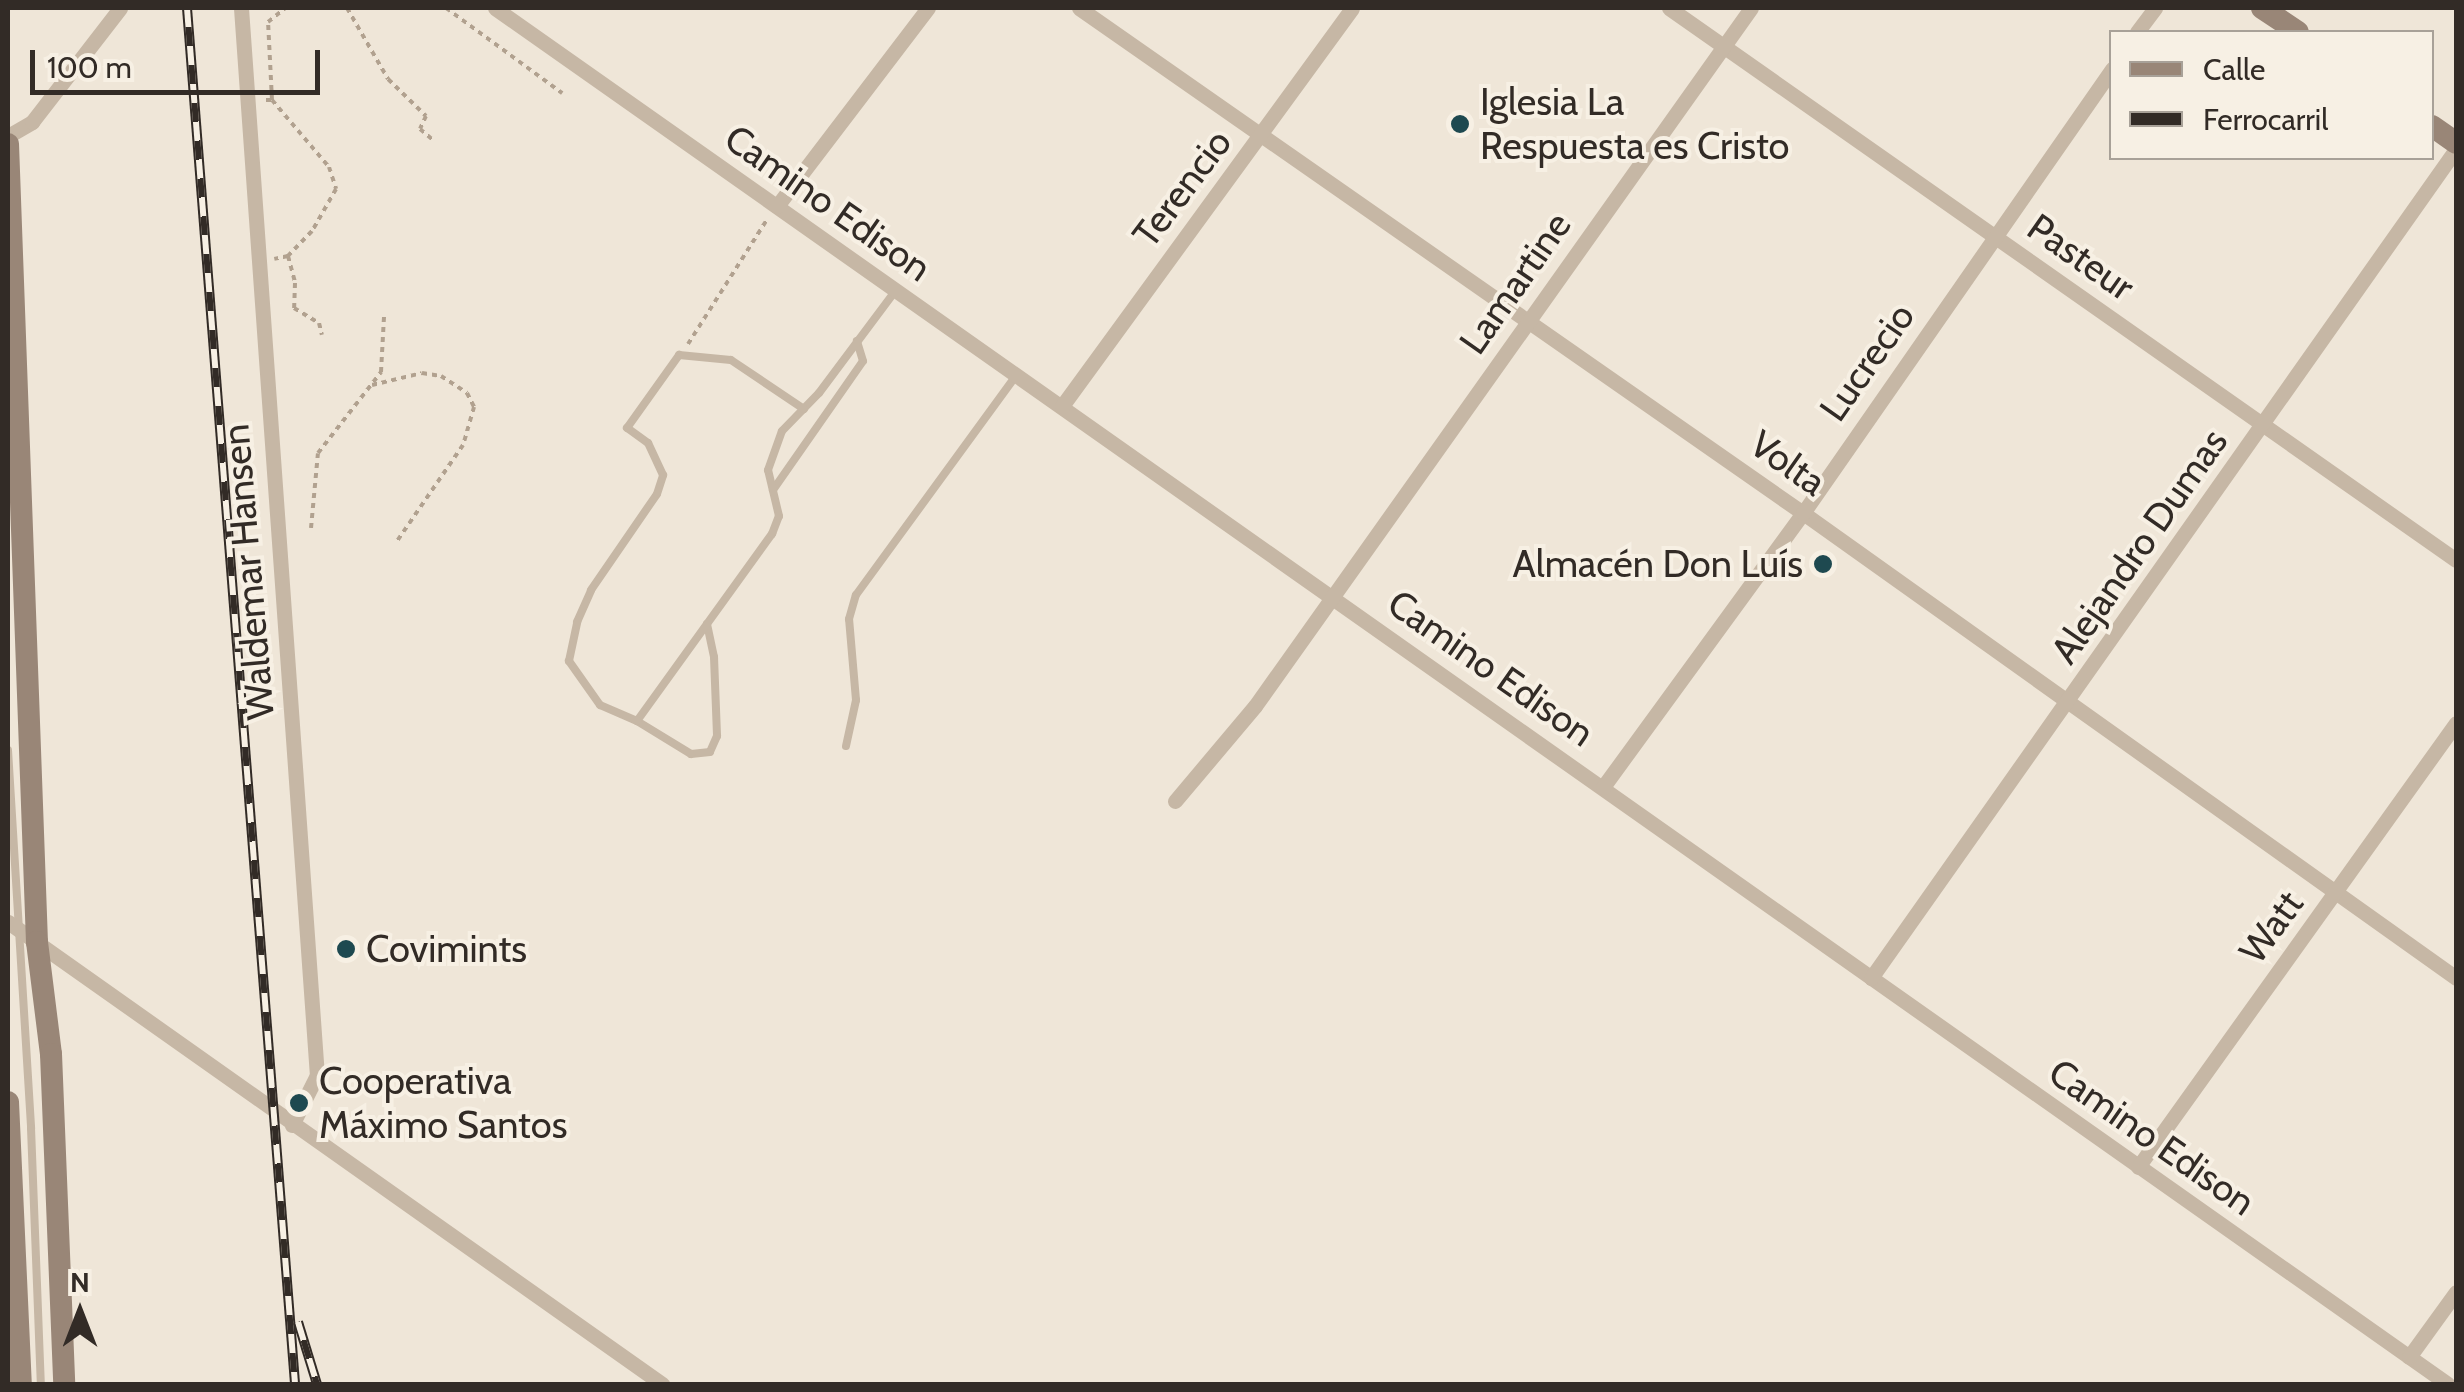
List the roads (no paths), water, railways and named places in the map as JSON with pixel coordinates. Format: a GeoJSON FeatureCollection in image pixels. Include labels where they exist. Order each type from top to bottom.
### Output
{"type":"FeatureCollection","features":[{"type":"Feature","properties":{"kind":"main road"},"geometry":{"type":"LineString","coordinates":[[2262,8],[2295,30]]}},
{"type":"Feature","properties":{"kind":"main road"},"geometry":{"type":"LineString","coordinates":[[2434,128],[2456,146]]}},
{"type":"Feature","properties":{"kind":"main road"},"geometry":{"type":"LineString","coordinates":[[8,144],[36,942],[50,1054],[64,1384]]}},
{"type":"Feature","properties":{"kind":"main road"},"geometry":{"type":"LineString","coordinates":[[8,1102],[21,1384]]}},
{"type":"Feature","properties":{"kind":"street"},"geometry":{"type":"LineString","coordinates":[[8,136],[32,122],[120,8]]}},
{"type":"Feature","properties":{"kind":"street","name":"Waldemar Hansen"},"geometry":{"type":"LineString","coordinates":[[241,8],[317,1075],[292,1126]]}},
{"type":"Feature","properties":{"kind":"street","name":"Camino Edison"},"geometry":{"type":"LineString","coordinates":[[495,8],[2448,1384]]}},
{"type":"Feature","properties":{"kind":"street"},"geometry":{"type":"LineString","coordinates":[[776,206],[928,8]]}},
{"type":"Feature","properties":{"kind":"street","name":"Volta"},"geometry":{"type":"LineString","coordinates":[[1079,8],[1802,512],[2456,978]]}},
{"type":"Feature","properties":{"kind":"street","name":"Terencio"},"geometry":{"type":"LineString","coordinates":[[1062,406],[1352,8]]}},
{"type":"Feature","properties":{"kind":"street","name":"Pasteur"},"geometry":{"type":"LineString","coordinates":[[1669,8],[2456,560]]}},
{"type":"Feature","properties":{"kind":"street","name":"Lamartine"},"geometry":{"type":"LineString","coordinates":[[1176,802],[1255,706],[1751,8]]}},
{"type":"Feature","properties":{"kind":"street"},"geometry":{"type":"LineString","coordinates":[[2139,30],[2155,8]]}},
{"type":"Feature","properties":{"kind":"street","name":"Lucrecio"},"geometry":{"type":"LineString","coordinates":[[1603,787],[1802,512],[2109,73]]}},
{"type":"Feature","properties":{"kind":"street","name":"Alejandro Dumas"},"geometry":{"type":"LineString","coordinates":[[1871,978],[2070,702],[2456,146]]}},
{"type":"Feature","properties":{"kind":"street","name":"Watt"},"geometry":{"type":"LineString","coordinates":[[2138,1167],[2456,724]]}},
{"type":"Feature","properties":{"kind":"street"},"geometry":{"type":"LineString","coordinates":[[12,925],[662,1384]]}},
{"type":"Feature","properties":{"kind":"street"},"geometry":{"type":"LineString","coordinates":[[2409,1357],[2456,1292]]}},
{"type":"Feature","properties":{"kind":"lane"},"geometry":{"type":"LineString","coordinates":[[637,721],[772,534],[779,516],[768,470],[771,452],[782,431],[804,409],[896,290]]}},
{"type":"Feature","properties":{"kind":"lane"},"geometry":{"type":"LineString","coordinates":[[772,490],[863,361],[857,341]]}},
{"type":"Feature","properties":{"kind":"lane"},"geometry":{"type":"LineString","coordinates":[[707,624],[714,657],[716,746],[710,752],[691,754],[637,721],[600,705],[569,660],[571,642],[591,590],[657,494],[663,475],[648,443],[627,428],[679,355],[730,360],[804,409]]}},
{"type":"Feature","properties":{"kind":"lane"},"geometry":{"type":"LineString","coordinates":[[846,746],[856,700],[849,619],[856,595],[1017,374]]}},
{"type":"Feature","properties":{"kind":"lane"},"geometry":{"type":"LineString","coordinates":[[8,750],[12,925],[31,1128],[40,1384]]}},
{"type":"Feature","properties":{"kind":"railway"},"geometry":{"type":"LineString","coordinates":[[187,8],[295,1384]]}},
{"type":"Feature","properties":{"kind":"railway"},"geometry":{"type":"LineString","coordinates":[[298,1322],[317,1384]]}},
{"type":"Feature","properties":{"kind":"place","name":"Iglesia La Respuesta es Cristo"},"geometry":{"type":"Point","coordinates":[1460,124]}},
{"type":"Feature","properties":{"kind":"place","name":"Almacén Don Luís"},"geometry":{"type":"Point","coordinates":[1823,564]}},
{"type":"Feature","properties":{"kind":"place","name":"Covimints"},"geometry":{"type":"Point","coordinates":[346,949]}},
{"type":"Feature","properties":{"kind":"place","name":"Cooperativa Máximo Santos"},"geometry":{"type":"Point","coordinates":[299,1103]}}]}
